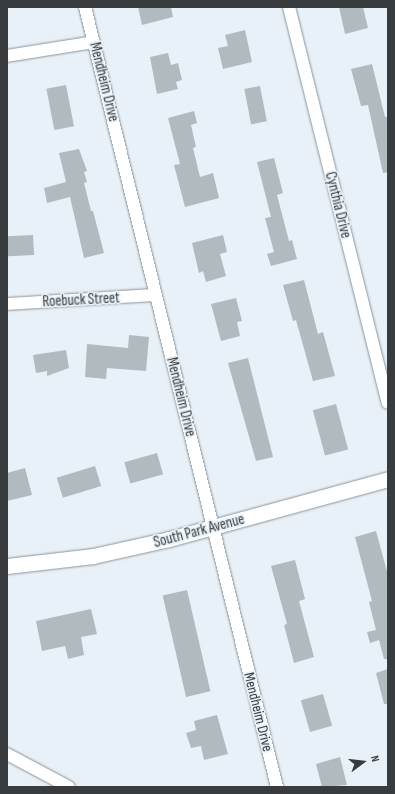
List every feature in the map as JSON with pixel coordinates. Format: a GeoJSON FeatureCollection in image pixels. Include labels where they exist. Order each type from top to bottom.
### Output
{"type":"FeatureCollection","features":[{"type":"Feature","properties":{"kind":"street","name":"Mendheim Drive"},"geometry":{"type":"LineString","coordinates":[[85,7],[277,787]]}},
{"type":"Feature","properties":{"kind":"street","name":"Cynthia Drive"},"geometry":{"type":"LineString","coordinates":[[289,7],[388,403]]}},
{"type":"Feature","properties":{"kind":"street"},"geometry":{"type":"LineString","coordinates":[[7,56],[94,42]]}},
{"type":"Feature","properties":{"kind":"street","name":"Roebuck Street"},"geometry":{"type":"LineString","coordinates":[[7,304],[156,295]]}},
{"type":"Feature","properties":{"kind":"street","name":"South Park Avenue"},"geometry":{"type":"LineString","coordinates":[[7,566],[93,556],[213,528],[388,478]]}},
{"type":"Feature","properties":{"kind":"street"},"geometry":{"type":"LineString","coordinates":[[7,754],[69,787]]}},
{"type":"Feature","properties":{"kind":"building"},"geometry":{"type":"Polygon","coordinates":[[[138,7],[171,7],[173,17],[142,25],[138,7]]]}},
{"type":"Feature","properties":{"kind":"building"},"geometry":{"type":"Polygon","coordinates":[[[339,7],[363,7],[368,28],[345,34],[339,7]]]}},
{"type":"Feature","properties":{"kind":"building"},"geometry":{"type":"Polygon","coordinates":[[[245,30],[252,62],[223,69],[218,48],[228,46],[225,35],[245,30]]]}},
{"type":"Feature","properties":{"kind":"building"},"geometry":{"type":"Polygon","coordinates":[[[168,53],[171,65],[178,63],[182,80],[176,82],[178,89],[157,94],[150,57],[168,53]]]}},
{"type":"Feature","properties":{"kind":"building"},"geometry":{"type":"Polygon","coordinates":[[[372,64],[385,117],[388,117],[388,172],[383,173],[368,105],[361,106],[351,69],[372,64]]]}},
{"type":"Feature","properties":{"kind":"building"},"geometry":{"type":"Polygon","coordinates":[[[66,85],[74,126],[54,130],[46,89],[66,85]]]}},
{"type":"Feature","properties":{"kind":"building"},"geometry":{"type":"Polygon","coordinates":[[[260,86],[267,121],[251,124],[244,89],[260,86]]]}},
{"type":"Feature","properties":{"kind":"building"},"geometry":{"type":"Polygon","coordinates":[[[194,111],[197,123],[191,125],[196,147],[193,148],[200,177],[213,173],[219,198],[185,207],[174,165],[180,164],[168,118],[194,111]]]}},
{"type":"Feature","properties":{"kind":"building"},"geometry":{"type":"Polygon","coordinates":[[[79,149],[87,171],[84,172],[87,182],[84,183],[104,253],[84,258],[70,197],[47,203],[44,188],[66,182],[59,153],[79,149]]]}},
{"type":"Feature","properties":{"kind":"building"},"geometry":{"type":"Polygon","coordinates":[[[274,158],[283,193],[277,195],[289,241],[292,240],[297,259],[271,266],[267,254],[274,252],[265,218],[271,217],[257,162],[274,158]]]}},
{"type":"Feature","properties":{"kind":"building"},"geometry":{"type":"Polygon","coordinates":[[[33,235],[34,255],[8,256],[7,236],[33,235]]]}},
{"type":"Feature","properties":{"kind":"building"},"geometry":{"type":"Polygon","coordinates":[[[223,235],[227,252],[220,254],[226,276],[206,282],[203,271],[199,273],[192,243],[223,235]]]}},
{"type":"Feature","properties":{"kind":"building"},"geometry":{"type":"Polygon","coordinates":[[[304,280],[318,334],[323,332],[335,376],[313,381],[296,320],[293,321],[283,285],[304,280]]]}},
{"type":"Feature","properties":{"kind":"building"},"geometry":{"type":"Polygon","coordinates":[[[236,298],[242,321],[237,322],[240,336],[221,341],[211,304],[236,298]]]}},
{"type":"Feature","properties":{"kind":"building"},"geometry":{"type":"Polygon","coordinates":[[[129,335],[149,337],[146,371],[107,368],[106,379],[85,377],[87,344],[128,348],[129,335]]]}},
{"type":"Feature","properties":{"kind":"building"},"geometry":{"type":"Polygon","coordinates":[[[66,350],[69,368],[47,376],[47,371],[36,373],[33,355],[66,350]]]}},
{"type":"Feature","properties":{"kind":"building"},"geometry":{"type":"Polygon","coordinates":[[[248,358],[273,457],[256,461],[228,363],[248,358]]]}},
{"type":"Feature","properties":{"kind":"building"},"geometry":{"type":"Polygon","coordinates":[[[336,404],[348,449],[325,456],[313,410],[336,404]]]}},
{"type":"Feature","properties":{"kind":"building"},"geometry":{"type":"Polygon","coordinates":[[[157,453],[163,474],[130,484],[124,462],[157,453]]]}},
{"type":"Feature","properties":{"kind":"building"},"geometry":{"type":"Polygon","coordinates":[[[95,466],[101,486],[63,498],[57,478],[95,466]]]}},
{"type":"Feature","properties":{"kind":"building"},"geometry":{"type":"Polygon","coordinates":[[[25,468],[32,495],[7,501],[7,473],[25,468]]]}},
{"type":"Feature","properties":{"kind":"building"},"geometry":{"type":"Polygon","coordinates":[[[376,531],[388,575],[388,659],[384,659],[379,640],[370,643],[367,632],[376,630],[369,602],[372,601],[355,537],[376,531]]]}},
{"type":"Feature","properties":{"kind":"building"},"geometry":{"type":"Polygon","coordinates":[[[295,560],[305,599],[299,601],[314,657],[294,663],[284,625],[287,624],[271,566],[295,560]]]}},
{"type":"Feature","properties":{"kind":"building"},"geometry":{"type":"Polygon","coordinates":[[[187,590],[210,691],[186,697],[163,596],[187,590]]]}},
{"type":"Feature","properties":{"kind":"building"},"geometry":{"type":"Polygon","coordinates":[[[91,609],[97,634],[81,637],[84,655],[68,659],[65,646],[42,651],[36,621],[91,609]]]}},
{"type":"Feature","properties":{"kind":"building"},"geometry":{"type":"Polygon","coordinates":[[[388,669],[388,704],[384,704],[376,673],[388,669]]]}},
{"type":"Feature","properties":{"kind":"building"},"geometry":{"type":"Polygon","coordinates":[[[323,694],[332,726],[310,732],[301,700],[323,694]]]}},
{"type":"Feature","properties":{"kind":"building"},"geometry":{"type":"Polygon","coordinates":[[[217,715],[228,754],[204,760],[201,746],[191,748],[186,733],[196,730],[194,721],[217,715]]]}},
{"type":"Feature","properties":{"kind":"building"},"geometry":{"type":"Polygon","coordinates":[[[340,757],[347,785],[322,787],[316,764],[340,757]]]}}]}
